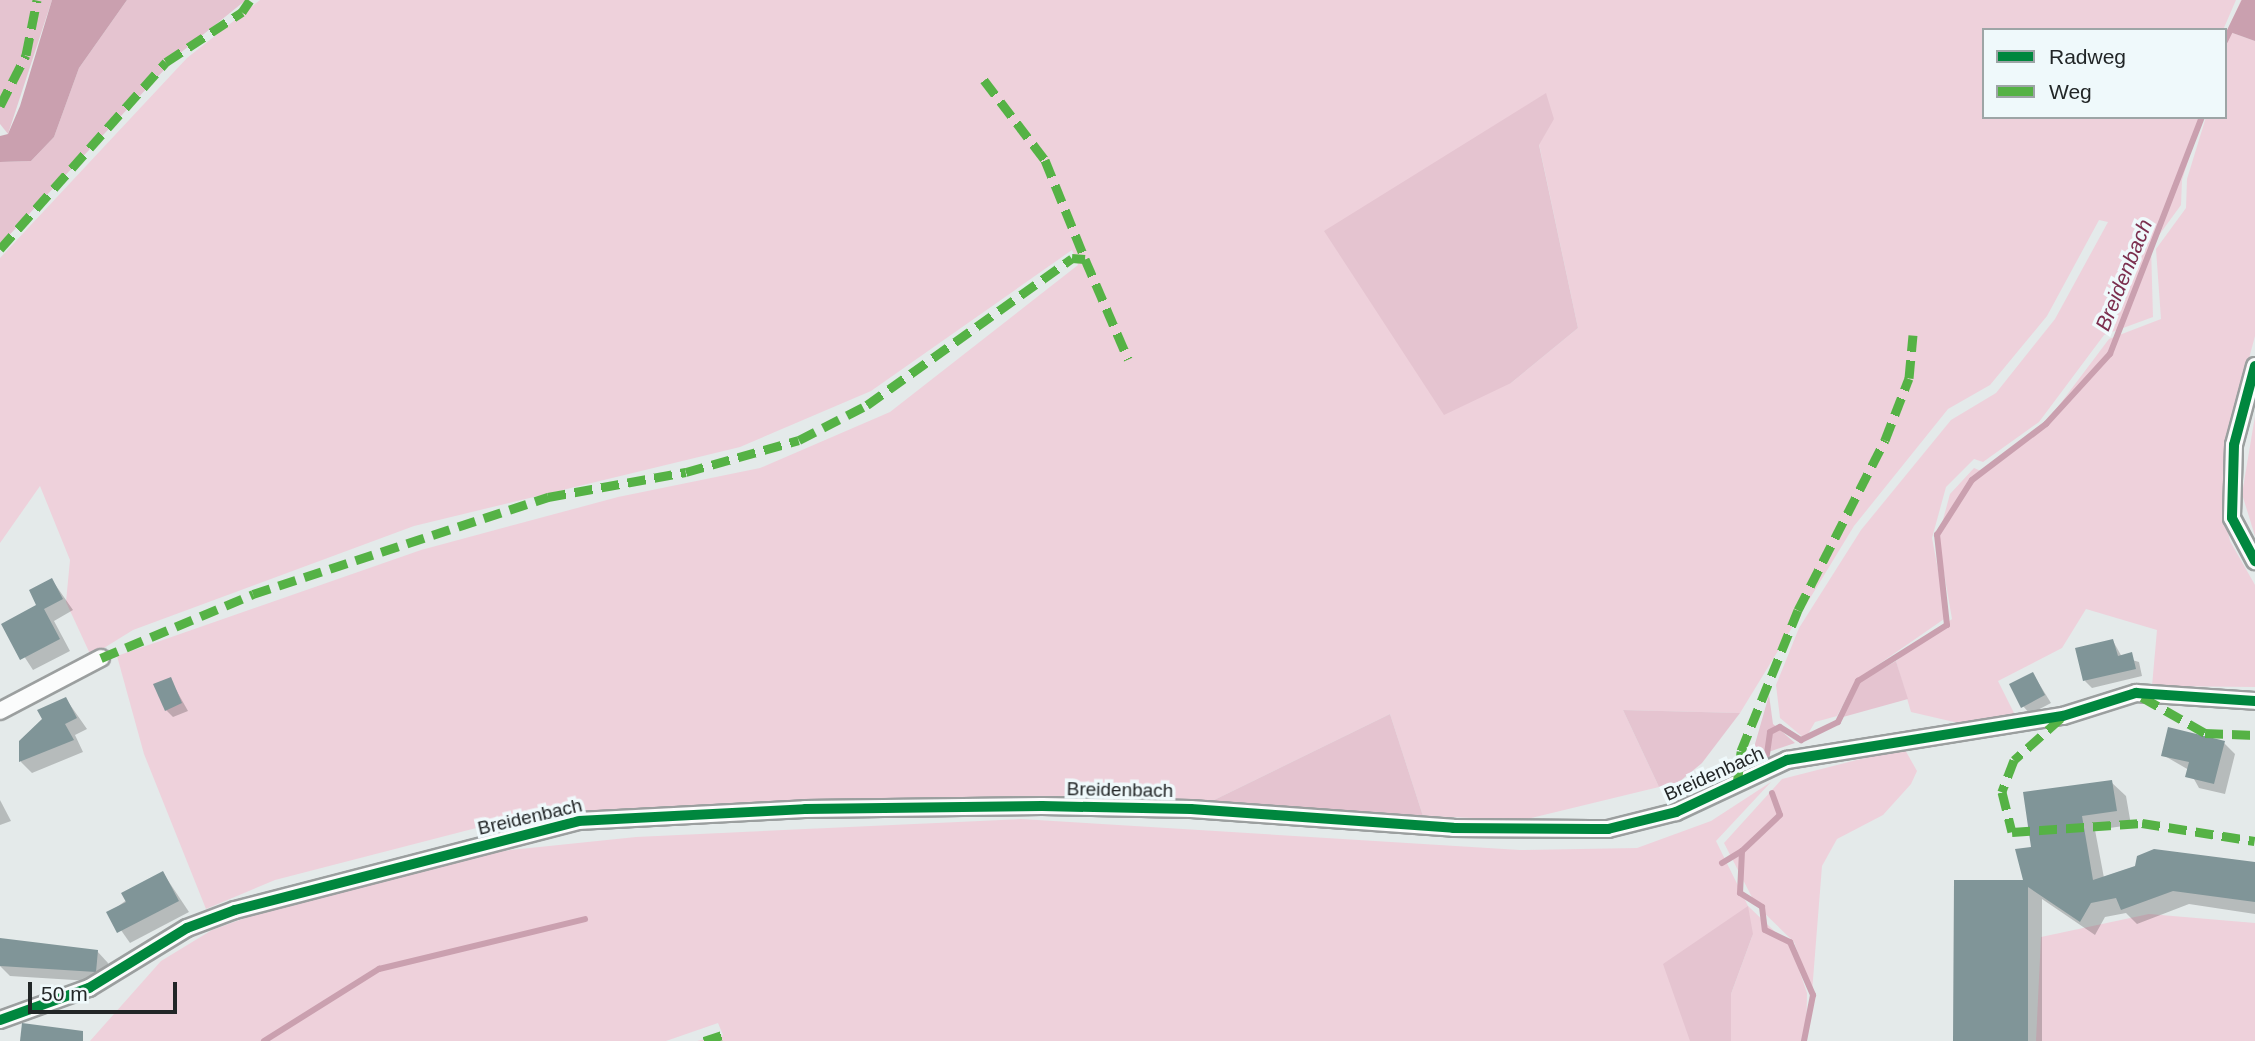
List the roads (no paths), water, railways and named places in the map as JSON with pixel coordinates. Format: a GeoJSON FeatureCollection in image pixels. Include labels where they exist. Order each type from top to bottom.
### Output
{"type":"FeatureCollection","features":[{"type":"Feature","properties":{"kind":"street"},"geometry":{"type":"LineString","coordinates":[[2255,366],[2234,445],[2232,518],[2255,561]]}},
{"type":"Feature","properties":{"kind":"street"},"geometry":{"type":"LineString","coordinates":[[0,711],[101,658]]}},
{"type":"Feature","properties":{"kind":"street","name":"Breidenbach"},"geometry":{"type":"LineString","coordinates":[[0,1020],[89,988],[187,929],[235,910],[578,821],[805,808],[1042,806],[1191,809],[1453,828],[1608,829],[1676,812],[1787,760],[2063,716],[2136,693],[2255,701]]}},
{"type":"Feature","properties":{"kind":"waterway","name":"Breidenbach"},"geometry":{"type":"LineString","coordinates":[[2227,37],[2245,0]]}},
{"type":"Feature","properties":{"kind":"waterway","name":"Breidenbach"},"geometry":{"type":"LineString","coordinates":[[1766,761],[1770,732],[1780,727],[1801,740],[1838,722],[1858,681],[1947,625],[1937,535],[1972,480],[2046,424],[2110,354],[2201,119]]}},
{"type":"Feature","properties":{"kind":"waterway","name":"Breidenbach"},"geometry":{"type":"LineString","coordinates":[[1772,793],[1780,815],[1742,851],[1740,893],[1762,907],[1765,930],[1790,942],[1813,995],[1804,1041]]}},
{"type":"Feature","properties":{"kind":"waterway"},"geometry":{"type":"LineString","coordinates":[[1722,863],[1742,851]]}},
{"type":"Feature","properties":{"kind":"waterway"},"geometry":{"type":"LineString","coordinates":[[264,1041],[379,969],[585,919]]}}]}
